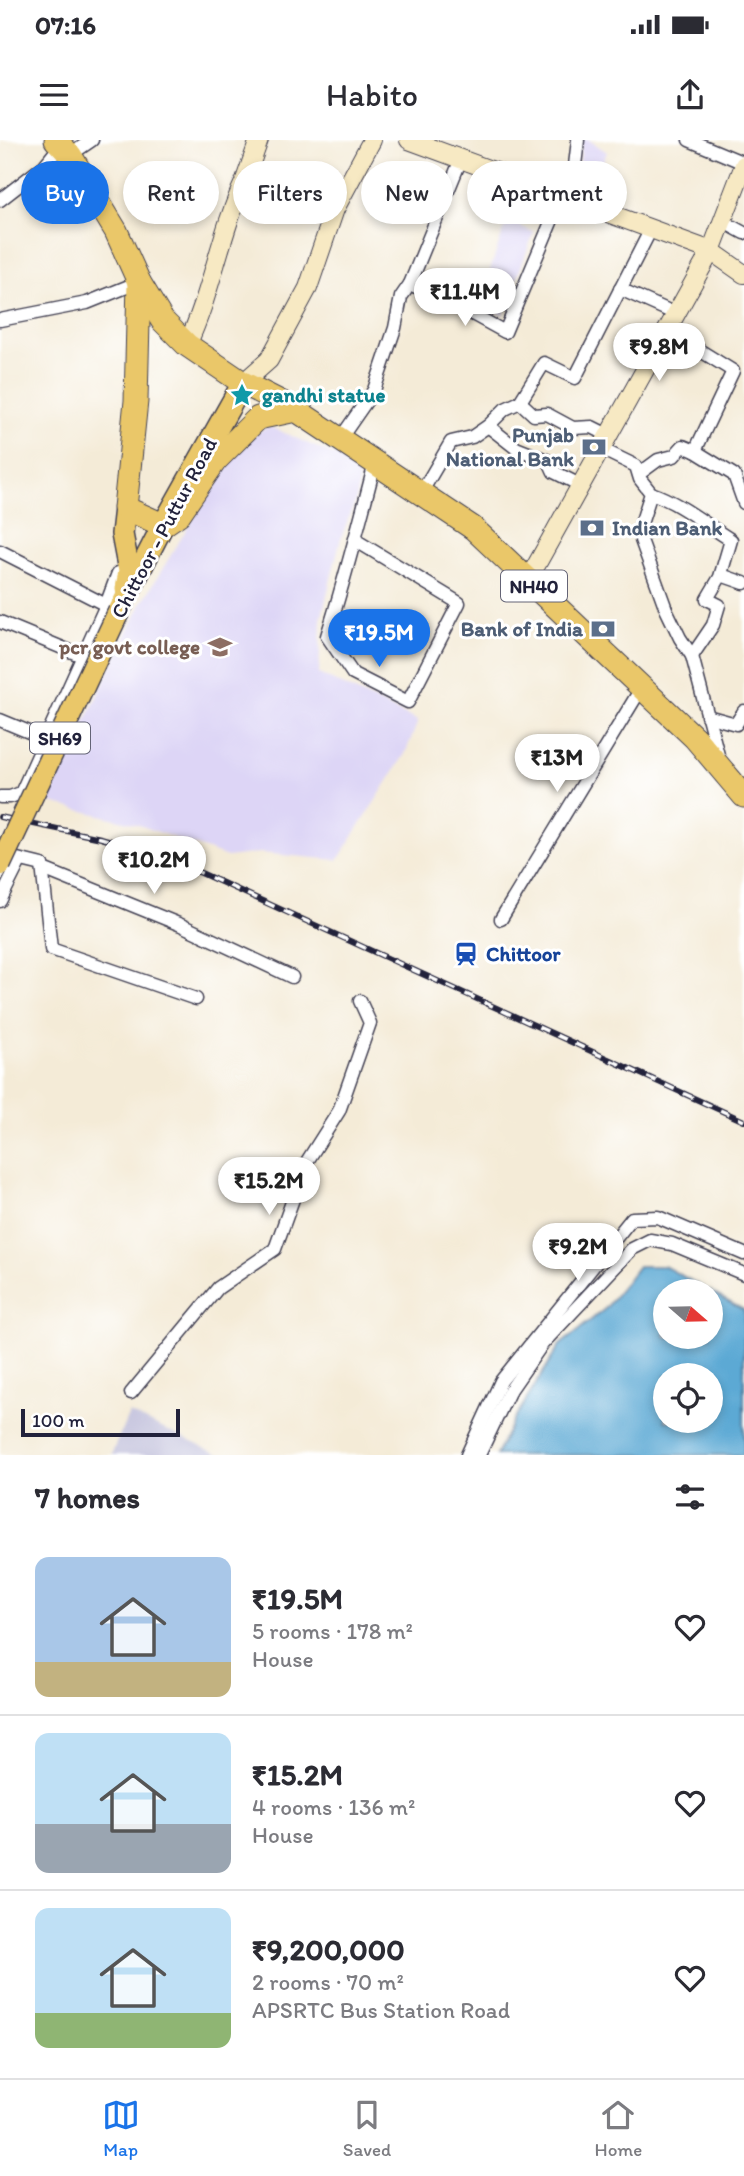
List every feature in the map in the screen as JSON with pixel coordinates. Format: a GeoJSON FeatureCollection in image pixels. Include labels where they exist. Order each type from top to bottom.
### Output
{"type":"FeatureCollection","features":[{"type":"Feature","properties":{"kind":"highway","name":"NH40"},"geometry":{"type":"LineString","coordinates":[[62,147],[116,231],[139,282],[162,320],[187,345],[243,383],[296,410],[473,528],[695,737],[744,796]]}},
{"type":"Feature","properties":{"kind":"highway","name":"NH40"},"geometry":{"type":"LineString","coordinates":[[125,508],[136,401],[139,282]]}},
{"type":"Feature","properties":{"kind":"highway"},"geometry":{"type":"LineString","coordinates":[[125,508],[163,525],[179,514],[215,461],[258,418],[296,410]]}},
{"type":"Feature","properties":{"kind":"main road","name":"Chittoor - Puttur Road"},"geometry":{"type":"LineString","coordinates":[[10,863],[116,606],[243,383]]}},
{"type":"Feature","properties":{"kind":"main road"},"geometry":{"type":"LineString","coordinates":[[125,508],[122,534],[135,570]]}},
{"type":"Feature","properties":{"kind":"street"},"geometry":{"type":"LineString","coordinates":[[0,200],[44,166],[62,147],[92,140]]}},
{"type":"Feature","properties":{"kind":"street"},"geometry":{"type":"LineString","coordinates":[[252,161],[259,140]]}},
{"type":"Feature","properties":{"kind":"street"},"geometry":{"type":"LineString","coordinates":[[347,187],[372,140]]}},
{"type":"Feature","properties":{"kind":"street"},"geometry":{"type":"LineString","coordinates":[[409,140],[467,161]]}},
{"type":"Feature","properties":{"kind":"street"},"geometry":{"type":"LineString","coordinates":[[574,161],[578,140]]}},
{"type":"Feature","properties":{"kind":"street"},"geometry":{"type":"LineString","coordinates":[[528,580],[711,251],[744,164],[689,140]]}},
{"type":"Feature","properties":{"kind":"street"},"geometry":{"type":"LineString","coordinates":[[340,439],[374,390],[395,328],[401,297],[410,284],[461,159]]}},
{"type":"Feature","properties":{"kind":"street"},"geometry":{"type":"LineString","coordinates":[[187,345],[200,316],[233,206]]}},
{"type":"Feature","properties":{"kind":"street"},"geometry":{"type":"LineString","coordinates":[[627,220],[711,251],[744,274]]}},
{"type":"Feature","properties":{"kind":"street"},"geometry":{"type":"LineString","coordinates":[[722,221],[744,233]]}},
{"type":"Feature","properties":{"kind":"street"},"geometry":{"type":"LineString","coordinates":[[243,383],[269,360],[308,288],[330,224]]}},
{"type":"Feature","properties":{"kind":"street"},"geometry":{"type":"LineString","coordinates":[[410,284],[505,332],[554,224]]}},
{"type":"Feature","properties":{"kind":"street"},"geometry":{"type":"LineString","coordinates":[[421,493],[451,442],[464,440],[488,426],[505,409],[520,402],[544,363],[575,378],[651,229]]}},
{"type":"Feature","properties":{"kind":"street"},"geometry":{"type":"LineString","coordinates":[[0,320],[87,303],[139,282]]}},
{"type":"Feature","properties":{"kind":"street"},"geometry":{"type":"LineString","coordinates":[[620,289],[671,322],[733,371],[695,451]]}},
{"type":"Feature","properties":{"kind":"street"},"geometry":{"type":"LineString","coordinates":[[520,402],[534,415],[547,414],[573,428],[592,427],[605,442],[636,466],[651,493],[672,500],[680,509],[731,540],[721,575],[707,599],[719,605],[713,625],[692,656]]}},
{"type":"Feature","properties":{"kind":"street"},"geometry":{"type":"LineString","coordinates":[[488,426],[516,448],[550,461],[554,472],[580,485]]}},
{"type":"Feature","properties":{"kind":"street"},"geometry":{"type":"LineString","coordinates":[[639,474],[659,460],[674,456],[683,446],[734,475],[744,503]]}},
{"type":"Feature","properties":{"kind":"street"},"geometry":{"type":"LineString","coordinates":[[355,540],[459,603],[408,702],[353,674],[327,636],[376,463]]}},
{"type":"Feature","properties":{"kind":"street"},"geometry":{"type":"LineString","coordinates":[[651,493],[641,524],[641,540],[666,609],[692,656],[722,768]]}},
{"type":"Feature","properties":{"kind":"street"},"geometry":{"type":"LineString","coordinates":[[0,551],[116,606],[82,656],[21,793],[0,797]]}},
{"type":"Feature","properties":{"kind":"street"},"geometry":{"type":"LineString","coordinates":[[721,575],[744,583]]}},
{"type":"Feature","properties":{"kind":"street"},"geometry":{"type":"LineString","coordinates":[[0,622],[82,656]]}},
{"type":"Feature","properties":{"kind":"street"},"geometry":{"type":"LineString","coordinates":[[501,919],[642,687]]}},
{"type":"Feature","properties":{"kind":"street"},"geometry":{"type":"LineString","coordinates":[[707,716],[736,724],[744,711]]}},
{"type":"Feature","properties":{"kind":"street"},"geometry":{"type":"LineString","coordinates":[[0,720],[46,739]]}},
{"type":"Feature","properties":{"kind":"street"},"geometry":{"type":"LineString","coordinates":[[0,855],[10,863],[42,865]]}},
{"type":"Feature","properties":{"kind":"street"},"geometry":{"type":"LineString","coordinates":[[0,901],[10,863]]}},
{"type":"Feature","properties":{"kind":"street"},"geometry":{"type":"LineString","coordinates":[[42,865],[43,869],[181,925],[292,977]]}},
{"type":"Feature","properties":{"kind":"street"},"geometry":{"type":"LineString","coordinates":[[42,865],[51,949],[196,999]]}},
{"type":"Feature","properties":{"kind":"street"},"geometry":{"type":"LineString","coordinates":[[131,1393],[218,1288],[275,1249],[306,1163],[339,1111],[370,1023],[360,1001]]}},
{"type":"Feature","properties":{"kind":"street"},"geometry":{"type":"LineString","coordinates":[[467,1455],[501,1381],[632,1218],[658,1217],[744,1254]]}},
{"type":"Feature","properties":{"kind":"street"},"geometry":{"type":"LineString","coordinates":[[479,1455],[509,1392],[543,1343],[632,1248],[650,1240],[672,1244],[744,1274]]}},
{"type":"Feature","properties":{"kind":"shaded area"},"geometry":{"type":"Polygon","coordinates":[[[582,140],[589,140],[607,152],[603,161],[580,161],[582,140]]]}},
{"type":"Feature","properties":{"kind":"shaded area"},"geometry":{"type":"Polygon","coordinates":[[[506,224],[514,224],[534,232],[503,315],[478,304],[506,224]]]}},
{"type":"Feature","properties":{"kind":"shaded area","name":"pcr govt college"},"geometry":{"type":"Polygon","coordinates":[[[269,426],[360,467],[357,496],[340,541],[321,620],[319,674],[418,721],[405,754],[338,860],[260,853],[227,857],[136,824],[47,802],[140,606],[208,494],[230,446],[269,426]]]}},
{"type":"Feature","properties":{"kind":"shaded area"},"geometry":{"type":"Polygon","coordinates":[[[129,1413],[220,1455],[111,1455],[129,1413]]]}},
{"type":"Feature","properties":{"kind":"water"},"geometry":{"type":"Polygon","coordinates":[[[638,1266],[664,1266],[688,1279],[653,1279],[653,1349],[723,1349],[723,1299],[744,1310],[744,1455],[496,1455],[512,1423],[560,1345],[606,1308],[638,1266]]]}},
{"type":"Feature","properties":{"kind":"railway"},"geometry":{"type":"LineString","coordinates":[[0,817],[101,838],[146,851],[201,873],[744,1121]]}},
{"type":"Feature","properties":{"kind":"place","name":"gandhi statue"},"geometry":{"type":"Point","coordinates":[242,395]}},
{"type":"Feature","properties":{"kind":"place","name":"Punjab National Bank"},"geometry":{"type":"Point","coordinates":[594,447]}},
{"type":"Feature","properties":{"kind":"place","name":"Indian Bank"},"geometry":{"type":"Point","coordinates":[592,528]}},
{"type":"Feature","properties":{"kind":"place","name":"Bank of India"},"geometry":{"type":"Point","coordinates":[603,629]}},
{"type":"Feature","properties":{"kind":"place","name":"pcr govt college"},"geometry":{"type":"Point","coordinates":[220,647]}},
{"type":"Feature","properties":{"kind":"place","name":"Chittoor"},"geometry":{"type":"Point","coordinates":[466,954]}}]}
